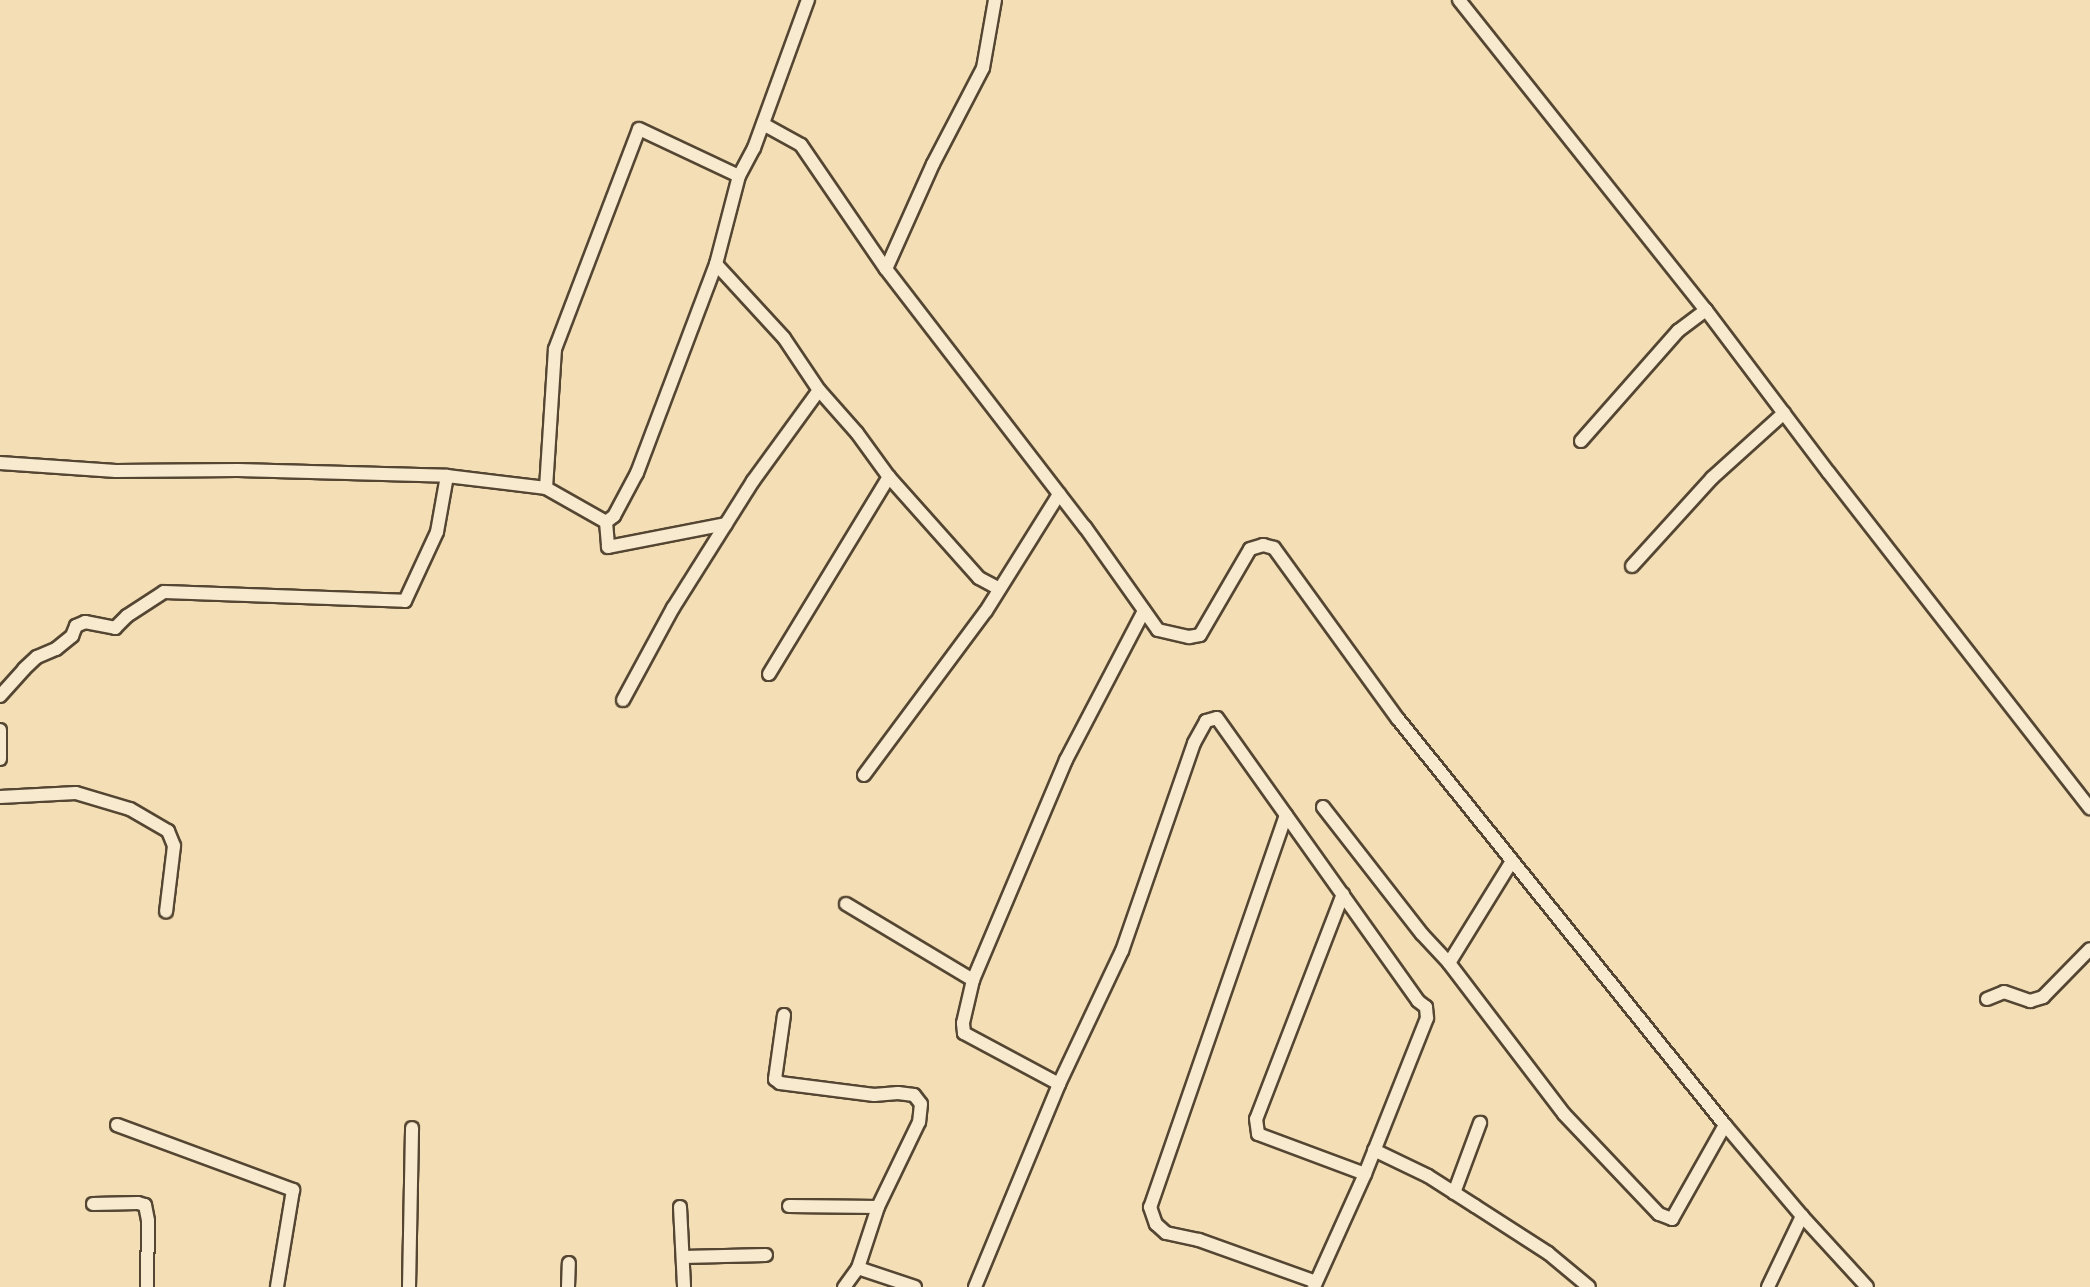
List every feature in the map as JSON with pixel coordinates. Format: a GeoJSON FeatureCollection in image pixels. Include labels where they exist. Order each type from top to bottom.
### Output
{"type":"FeatureCollection","features":[{"type":"Feature","properties":{"kind":"street"},"geometry":{"type":"LineString","coordinates":[[606,522],[614,516],[637,473],[716,264],[738,176],[763,124],[808,0]]}},
{"type":"Feature","properties":{"kind":"street"},"geometry":{"type":"LineString","coordinates":[[886,269],[933,164],[983,68],[995,0]]}},
{"type":"Feature","properties":{"kind":"street"},"geometry":{"type":"LineString","coordinates":[[1459,0],[1706,310],[2090,808]]}},
{"type":"Feature","properties":{"kind":"street"},"geometry":{"type":"LineString","coordinates":[[763,124],[801,145],[886,269],[1059,494],[1158,630],[1189,637],[1200,635],[1250,549],[1263,545],[1274,548],[1398,719],[1725,1125],[1867,1287]]}},
{"type":"Feature","properties":{"kind":"street"},"geometry":{"type":"LineString","coordinates":[[546,488],[555,349],[639,129],[738,176]]}},
{"type":"Feature","properties":{"kind":"street"},"geometry":{"type":"LineString","coordinates":[[716,264],[784,338],[818,390],[857,433],[889,477],[979,578],[998,588]]}},
{"type":"Feature","properties":{"kind":"street"},"geometry":{"type":"LineString","coordinates":[[1581,441],[1678,331],[1706,310]]}},
{"type":"Feature","properties":{"kind":"street"},"geometry":{"type":"LineString","coordinates":[[623,700],[673,608],[726,524],[818,390]]}},
{"type":"Feature","properties":{"kind":"street"},"geometry":{"type":"LineString","coordinates":[[1632,566],[1712,478],[1784,413]]}},
{"type":"Feature","properties":{"kind":"street"},"geometry":{"type":"LineString","coordinates":[[0,463],[116,471],[238,470],[447,476],[546,488],[606,522]]}},
{"type":"Feature","properties":{"kind":"street"},"geometry":{"type":"LineString","coordinates":[[0,696],[37,657],[56,649],[72,636],[76,626],[85,621],[105,628],[115,628],[127,616],[164,592],[405,601],[437,532],[447,476]]}},
{"type":"Feature","properties":{"kind":"street"},"geometry":{"type":"LineString","coordinates":[[769,674],[889,477]]}},
{"type":"Feature","properties":{"kind":"street"},"geometry":{"type":"LineString","coordinates":[[864,775],[986,611],[1059,494]]}},
{"type":"Feature","properties":{"kind":"street"},"geometry":{"type":"LineString","coordinates":[[606,522],[608,547],[726,524]]}},
{"type":"Feature","properties":{"kind":"street"},"geometry":{"type":"LineString","coordinates":[[1059,1084],[964,1032],[962,1023],[973,980],[1066,760],[1144,611]]}},
{"type":"Feature","properties":{"kind":"street"},"geometry":{"type":"LineString","coordinates":[[975,1287],[1059,1084],[1122,951],[1194,743],[1206,721],[1217,718],[1343,894],[1418,1001],[1426,1007],[1427,1018],[1364,1174],[1315,1285],[1199,1240],[1166,1233],[1156,1224],[1150,1207],[1286,815]]}},
{"type":"Feature","properties":{"kind":"street"},"geometry":{"type":"LineString","coordinates":[[0,730],[0,760]]}},
{"type":"Feature","properties":{"kind":"street"},"geometry":{"type":"LineString","coordinates":[[0,797],[76,793],[130,809],[168,831],[174,846],[166,912]]}},
{"type":"Feature","properties":{"kind":"street"},"geometry":{"type":"LineString","coordinates":[[1323,807],[1422,934],[1449,963],[1564,1114],[1659,1214],[1672,1219],[1725,1125]]}},
{"type":"Feature","properties":{"kind":"street"},"geometry":{"type":"LineString","coordinates":[[1449,963],[1512,861]]}},
{"type":"Feature","properties":{"kind":"street"},"geometry":{"type":"LineString","coordinates":[[1343,894],[1256,1119],[1258,1134],[1364,1174]]}},
{"type":"Feature","properties":{"kind":"street"},"geometry":{"type":"LineString","coordinates":[[846,904],[973,980]]}},
{"type":"Feature","properties":{"kind":"street"},"geometry":{"type":"LineString","coordinates":[[1987,999],[2004,992],[2030,1001],[2043,997],[2090,949]]}},
{"type":"Feature","properties":{"kind":"street"},"geometry":{"type":"LineString","coordinates":[[784,1015],[775,1079],[780,1083],[874,1095],[914,1095],[921,1104],[919,1122],[878,1207],[858,1268],[844,1287]]}},
{"type":"Feature","properties":{"kind":"street"},"geometry":{"type":"LineString","coordinates":[[1454,1193],[1480,1123]]}},
{"type":"Feature","properties":{"kind":"street"},"geometry":{"type":"LineString","coordinates":[[117,1125],[293,1190],[278,1287]]}},
{"type":"Feature","properties":{"kind":"street"},"geometry":{"type":"LineString","coordinates":[[409,1287],[412,1128]]}},
{"type":"Feature","properties":{"kind":"street"},"geometry":{"type":"LineString","coordinates":[[1374,1150],[1454,1193],[1548,1254],[1589,1287]]}},
{"type":"Feature","properties":{"kind":"street"},"geometry":{"type":"LineString","coordinates":[[93,1204],[145,1205],[148,1220],[147,1287]]}},
{"type":"Feature","properties":{"kind":"street"},"geometry":{"type":"LineString","coordinates":[[680,1206],[684,1287]]}},
{"type":"Feature","properties":{"kind":"street"},"geometry":{"type":"LineString","coordinates":[[789,1206],[878,1207]]}},
{"type":"Feature","properties":{"kind":"street"},"geometry":{"type":"LineString","coordinates":[[1768,1287],[1802,1216]]}},
{"type":"Feature","properties":{"kind":"street"},"geometry":{"type":"LineString","coordinates":[[682,1257],[765,1255]]}},
{"type":"Feature","properties":{"kind":"street"},"geometry":{"type":"LineString","coordinates":[[568,1287],[569,1263]]}},
{"type":"Feature","properties":{"kind":"street"},"geometry":{"type":"LineString","coordinates":[[858,1268],[915,1287]]}}]}
